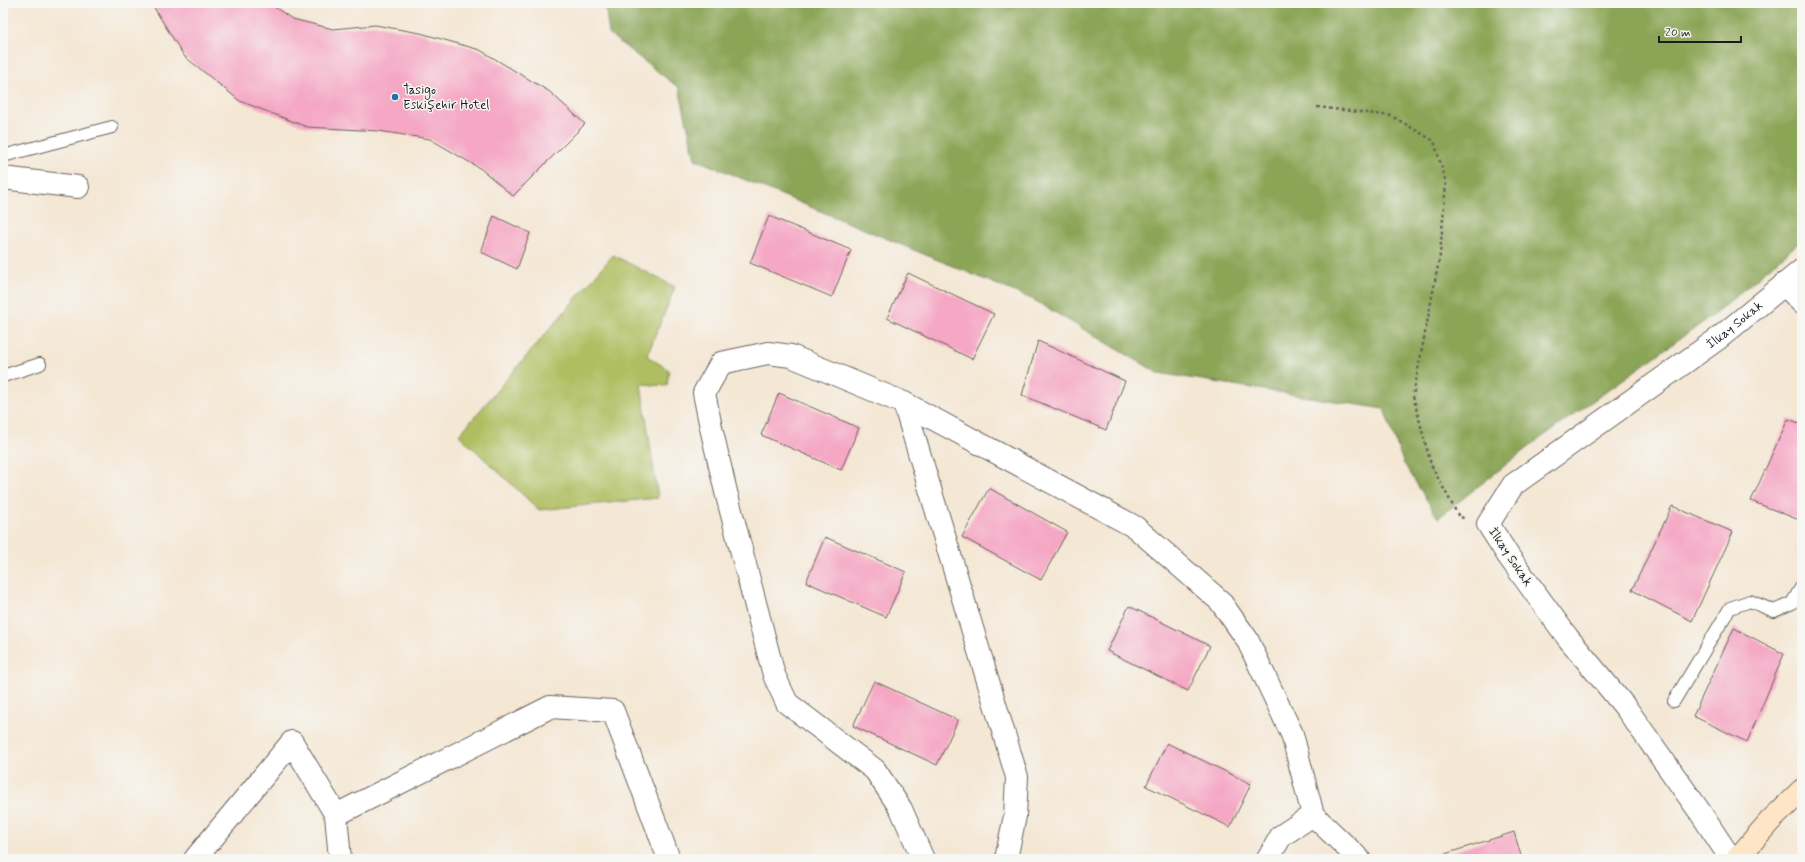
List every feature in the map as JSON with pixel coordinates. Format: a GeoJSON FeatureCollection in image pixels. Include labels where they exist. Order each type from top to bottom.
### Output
{"type":"FeatureCollection","features":[{"type":"Feature","properties":{"kind":"main road"},"geometry":{"type":"LineString","coordinates":[[1737,859],[1770,821],[1802,790]]}},
{"type":"Feature","properties":{"kind":"street"},"geometry":{"type":"LineString","coordinates":[[3,178],[78,187]]}},
{"type":"Feature","properties":{"kind":"street","name":"İlkay Sokak"},"geometry":{"type":"LineString","coordinates":[[1731,859],[1700,812],[1626,708],[1568,638],[1509,557],[1488,524],[1513,485],[1719,338],[1802,270]]}},
{"type":"Feature","properties":{"kind":"street"},"geometry":{"type":"LineString","coordinates":[[1784,284],[1802,303]]}},
{"type":"Feature","properties":{"kind":"street"},"geometry":{"type":"LineString","coordinates":[[923,859],[901,808],[875,770],[787,703],[774,675],[726,492],[704,393],[721,363],[768,353],[791,356],[904,403],[1135,527],[1220,601],[1247,639],[1292,734],[1313,815],[1358,859]]}},
{"type":"Feature","properties":{"kind":"street"},"geometry":{"type":"LineString","coordinates":[[904,403],[1017,777],[1015,816],[1006,859]]}},
{"type":"Feature","properties":{"kind":"street"},"geometry":{"type":"LineString","coordinates":[[336,815],[550,707],[613,711],[669,859]]}},
{"type":"Feature","properties":{"kind":"street"},"geometry":{"type":"LineString","coordinates":[[196,859],[292,742],[336,815],[340,859]]}},
{"type":"Feature","properties":{"kind":"street"},"geometry":{"type":"LineString","coordinates":[[1268,859],[1281,836],[1313,815]]}},
{"type":"Feature","properties":{"kind":"lane"},"geometry":{"type":"LineString","coordinates":[[3,156],[112,127]]}},
{"type":"Feature","properties":{"kind":"lane"},"geometry":{"type":"LineString","coordinates":[[3,376],[40,364]]}},
{"type":"Feature","properties":{"kind":"lane"},"geometry":{"type":"LineString","coordinates":[[1674,701],[1730,608],[1750,601],[1774,611],[1792,603],[1802,586]]}},
{"type":"Feature","properties":{"kind":"path"},"geometry":{"type":"LineString","coordinates":[[1317,107],[1392,116],[1434,141],[1446,182],[1440,255],[1413,396],[1431,465],[1459,518],[1488,524]]}},
{"type":"Feature","properties":{"kind":"green space"},"geometry":{"type":"Polygon","coordinates":[[[605,3],[1802,3],[1802,240],[1716,313],[1531,445],[1438,518],[1403,462],[1384,409],[1158,373],[1034,300],[695,159],[679,88],[609,34],[605,3]]]}},
{"type":"Feature","properties":{"kind":"green space"},"geometry":{"type":"Polygon","coordinates":[[[613,255],[675,287],[647,356],[669,370],[667,386],[641,384],[658,498],[539,510],[459,435],[613,255]]]}},
{"type":"Feature","properties":{"kind":"building","name":"Tasigo Eskişehir Hotel"},"geometry":{"type":"Polygon","coordinates":[[[151,3],[269,3],[292,19],[333,29],[375,25],[420,33],[480,50],[550,92],[585,124],[513,196],[481,169],[430,139],[379,131],[307,127],[240,101],[184,56],[151,3]]]}},
{"type":"Feature","properties":{"kind":"building"},"geometry":{"type":"Polygon","coordinates":[[[494,216],[530,233],[517,269],[481,252],[494,216]]]}},
{"type":"Feature","properties":{"kind":"building"},"geometry":{"type":"Polygon","coordinates":[[[769,216],[851,250],[832,297],[750,263],[769,216]]]}},
{"type":"Feature","properties":{"kind":"building"},"geometry":{"type":"Polygon","coordinates":[[[908,273],[994,314],[972,359],[887,318],[908,273]]]}},
{"type":"Feature","properties":{"kind":"building"},"geometry":{"type":"Polygon","coordinates":[[[1038,341],[1125,381],[1106,430],[1022,395],[1038,341]]]}},
{"type":"Feature","properties":{"kind":"building"},"geometry":{"type":"Polygon","coordinates":[[[779,393],[859,428],[841,470],[761,435],[779,393]]]}},
{"type":"Feature","properties":{"kind":"building"},"geometry":{"type":"Polygon","coordinates":[[[1788,419],[1802,424],[1802,521],[1751,501],[1788,419]]]}},
{"type":"Feature","properties":{"kind":"building"},"geometry":{"type":"Polygon","coordinates":[[[989,488],[1067,532],[1041,580],[962,537],[989,488]]]}},
{"type":"Feature","properties":{"kind":"building"},"geometry":{"type":"Polygon","coordinates":[[[1672,506],[1733,532],[1692,621],[1632,590],[1672,506]]]}},
{"type":"Feature","properties":{"kind":"building"},"geometry":{"type":"Polygon","coordinates":[[[825,537],[906,572],[886,617],[806,582],[825,537]]]}},
{"type":"Feature","properties":{"kind":"building"},"geometry":{"type":"Polygon","coordinates":[[[1129,606],[1210,646],[1188,691],[1107,651],[1129,606]]]}},
{"type":"Feature","properties":{"kind":"building"},"geometry":{"type":"Polygon","coordinates":[[[1734,628],[1784,654],[1747,742],[1693,716],[1734,628]]]}},
{"type":"Feature","properties":{"kind":"building"},"geometry":{"type":"Polygon","coordinates":[[[874,681],[958,720],[937,765],[853,726],[874,681]]]}},
{"type":"Feature","properties":{"kind":"building"},"geometry":{"type":"Polygon","coordinates":[[[1167,743],[1251,784],[1230,827],[1146,786],[1167,743]]]}},
{"type":"Feature","properties":{"kind":"building"},"geometry":{"type":"Polygon","coordinates":[[[1514,832],[1522,859],[1443,859],[1442,855],[1514,832]]]}},
{"type":"Feature","properties":{"kind":"place","name":"Tasigo Eskişehir Hotel"},"geometry":{"type":"Point","coordinates":[395,97]}}]}
